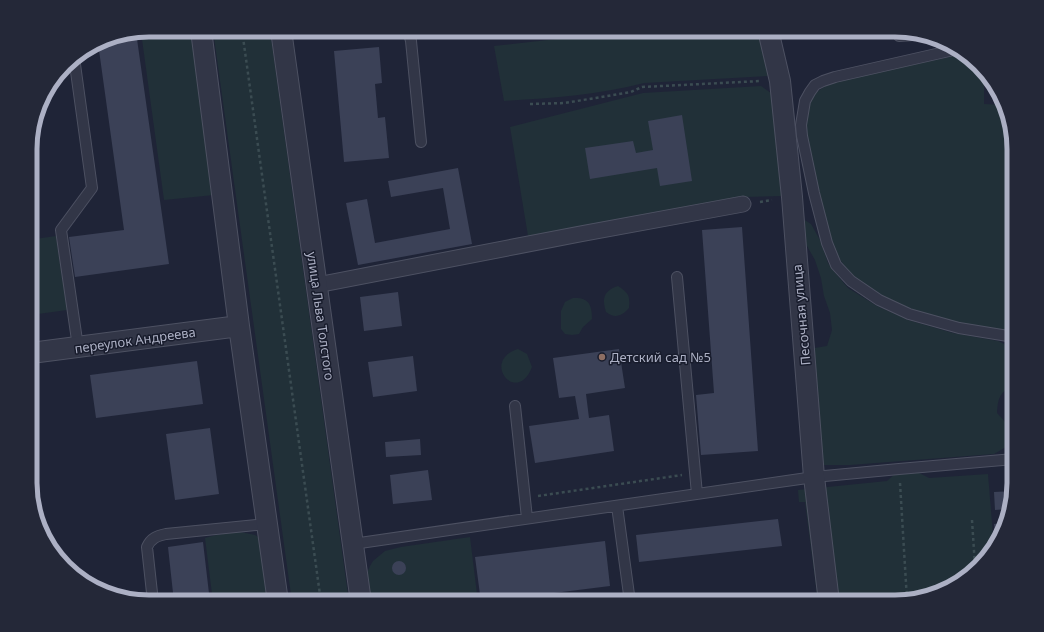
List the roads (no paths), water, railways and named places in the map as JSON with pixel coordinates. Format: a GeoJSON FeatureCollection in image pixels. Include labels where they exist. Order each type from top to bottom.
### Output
{"type":"FeatureCollection","features":[{"type":"Feature","properties":{"kind":"street"},"geometry":{"type":"LineString","coordinates":[[202,37],[239,326],[277,595]]}},
{"type":"Feature","properties":{"kind":"street","name":"улица Льва Толстого"},"geometry":{"type":"LineString","coordinates":[[282,37],[360,595]]}},
{"type":"Feature","properties":{"kind":"street","name":"Песочная улица"},"geometry":{"type":"LineString","coordinates":[[770,37],[780,81],[792,197],[814,478],[828,595]]}},
{"type":"Feature","properties":{"kind":"street"},"geometry":{"type":"LineString","coordinates":[[317,285],[743,204]]}},
{"type":"Feature","properties":{"kind":"street","name":"переулок Андреева"},"geometry":{"type":"LineString","coordinates":[[37,352],[239,326]]}},
{"type":"Feature","properties":{"kind":"lane"},"geometry":{"type":"LineString","coordinates":[[410,37],[421,142]]}},
{"type":"Feature","properties":{"kind":"lane"},"geometry":{"type":"LineString","coordinates":[[949,51],[835,77],[815,85],[805,101],[801,125],[802,136],[814,193],[827,243],[836,265],[851,281],[879,300],[909,314],[959,328],[1007,336]]}},
{"type":"Feature","properties":{"kind":"lane"},"geometry":{"type":"LineString","coordinates":[[75,65],[92,188],[61,230],[78,347]]}},
{"type":"Feature","properties":{"kind":"lane"},"geometry":{"type":"LineString","coordinates":[[677,277],[697,494]]}},
{"type":"Feature","properties":{"kind":"lane"},"geometry":{"type":"LineString","coordinates":[[515,406],[527,518]]}},
{"type":"Feature","properties":{"kind":"lane"},"geometry":{"type":"LineString","coordinates":[[353,544],[814,478],[1007,460]]}},
{"type":"Feature","properties":{"kind":"lane"},"geometry":{"type":"LineString","coordinates":[[617,506],[629,595]]}},
{"type":"Feature","properties":{"kind":"lane"},"geometry":{"type":"LineString","coordinates":[[152,595],[147,547],[153,539],[166,534],[267,524]]}},
{"type":"Feature","properties":{"kind":"place","name":"Детский сад №5"},"geometry":{"type":"Point","coordinates":[602,357]}}]}
